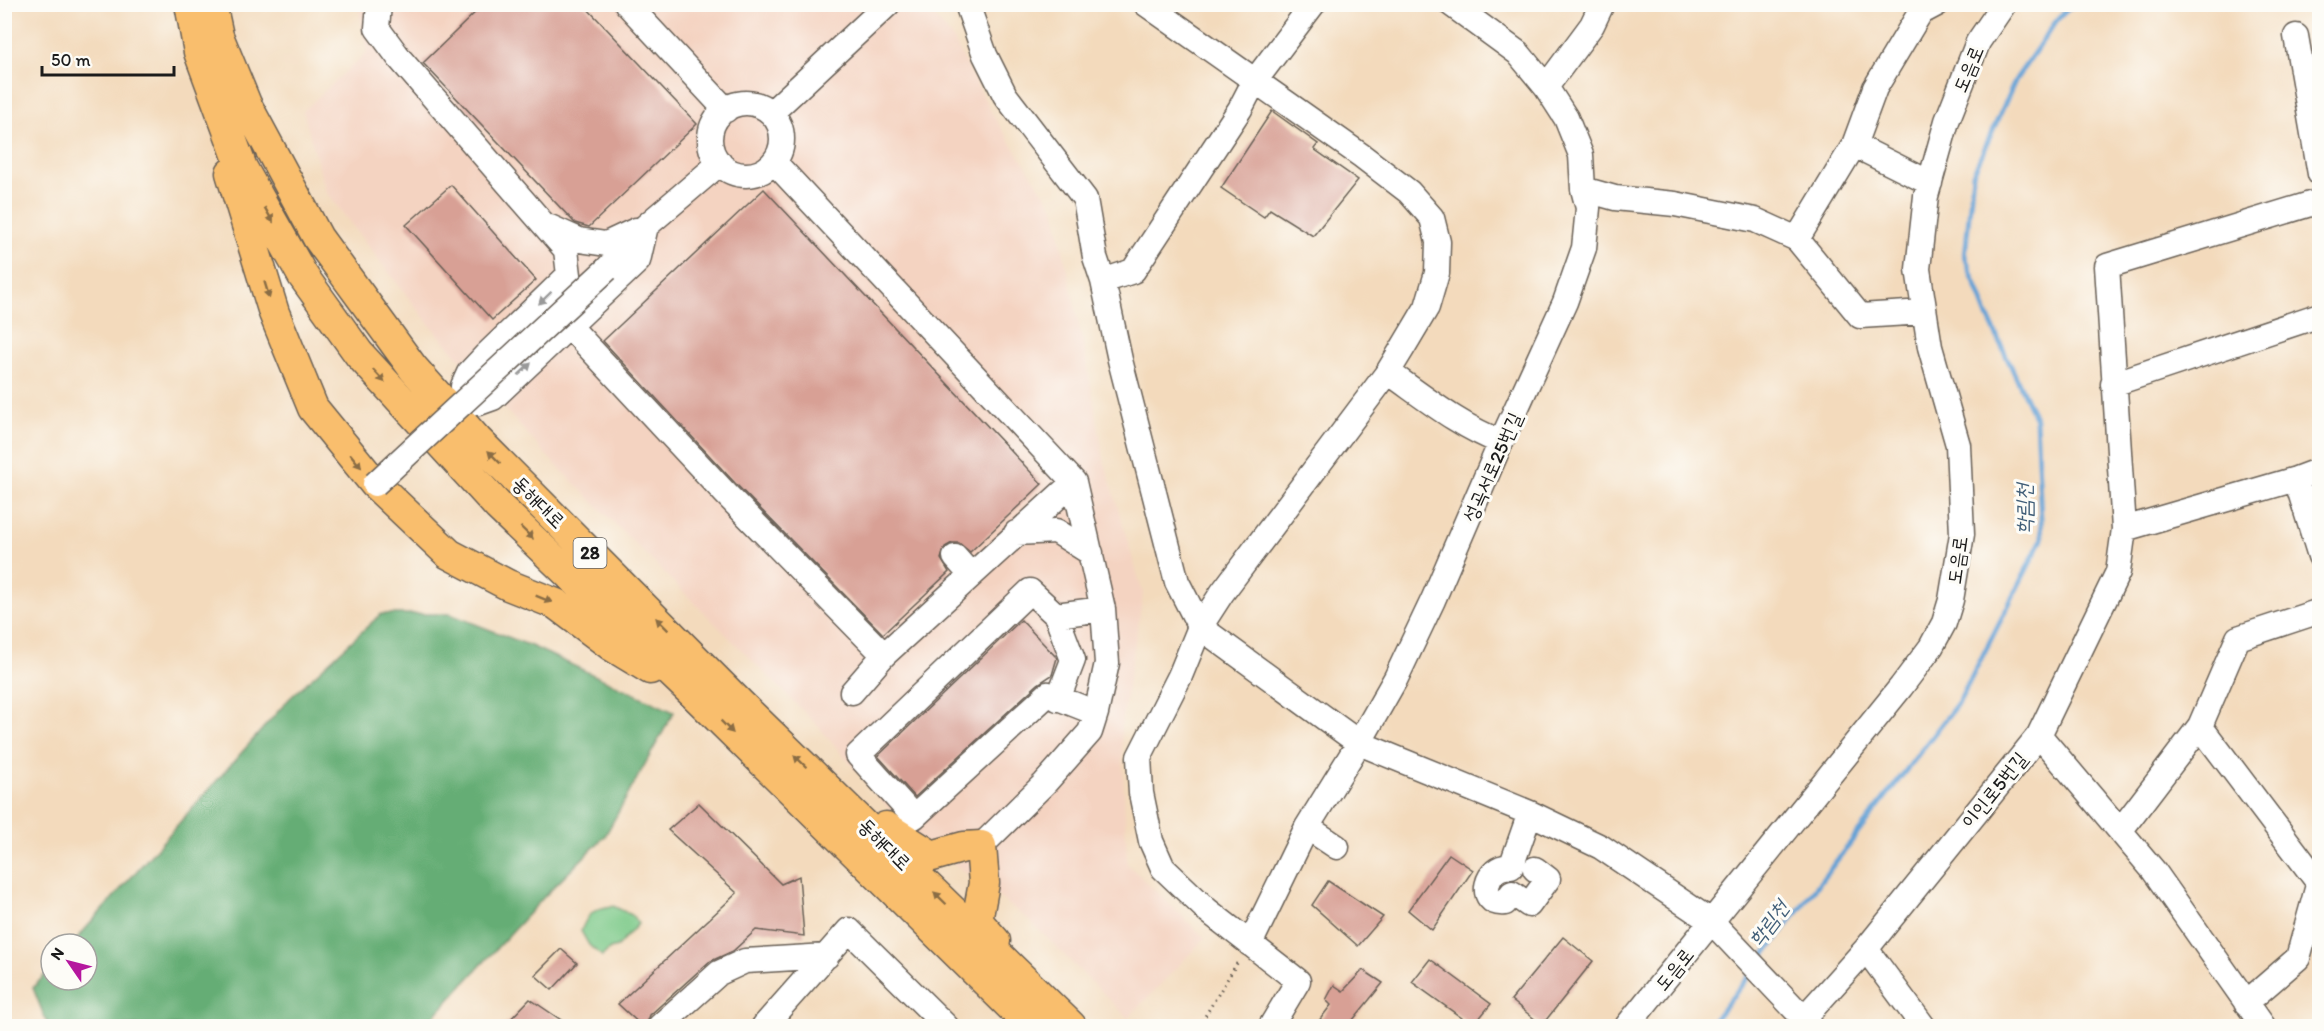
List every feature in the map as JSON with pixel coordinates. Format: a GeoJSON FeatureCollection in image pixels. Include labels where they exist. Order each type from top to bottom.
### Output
{"type":"FeatureCollection","features":[{"type":"Feature","properties":{"kind":"main road"},"geometry":{"type":"LineString","coordinates":[[190,4],[199,52],[233,179],[274,313],[314,408],[375,484],[450,554],[508,585],[556,604],[612,646],[699,699]]}},
{"type":"Feature","properties":{"kind":"main road","name":"동해대로"},"geometry":{"type":"LineString","coordinates":[[211,4],[218,36],[246,104],[318,238],[413,368],[477,440],[740,704],[828,787],[1071,1026]]}},
{"type":"Feature","properties":{"kind":"main road"},"geometry":{"type":"LineString","coordinates":[[199,52],[242,168],[303,276],[358,354],[499,507],[699,699],[1031,1026]]}},
{"type":"Feature","properties":{"kind":"main road"},"geometry":{"type":"LineString","coordinates":[[828,787],[932,856],[964,847],[981,846],[984,883],[977,921],[1045,999],[1079,1026]]}},
{"type":"Feature","properties":{"kind":"main road"},"geometry":{"type":"LineString","coordinates":[[997,993],[1020,1026]]}},
{"type":"Feature","properties":{"kind":"street"},"geometry":{"type":"LineString","coordinates":[[379,4],[377,28],[400,59],[567,250],[569,274]]}},
{"type":"Feature","properties":{"kind":"street"},"geometry":{"type":"LineString","coordinates":[[627,4],[726,110]]}},
{"type":"Feature","properties":{"kind":"street"},"geometry":{"type":"LineString","coordinates":[[771,113],[888,4]]}},
{"type":"Feature","properties":{"kind":"street"},"geometry":{"type":"LineString","coordinates":[[967,4],[985,55],[1005,95],[1085,199],[1095,257],[1103,281],[1120,360],[1177,582],[1200,627],[1359,743],[1530,813],[1601,847],[1712,922],[1807,1022]]}},
{"type":"Feature","properties":{"kind":"street"},"geometry":{"type":"LineString","coordinates":[[1146,4],[1362,156],[1409,192],[1432,218],[1438,242],[1437,273],[1427,308],[1388,372],[1222,593],[1200,627],[1180,676],[1139,757],[1141,793],[1151,841],[1163,868],[1207,910],[1298,981],[1271,1026]]}},
{"type":"Feature","properties":{"kind":"street"},"geometry":{"type":"LineString","coordinates":[[1103,281],[1133,271],[1240,109],[1254,82],[1314,4]]}},
{"type":"Feature","properties":{"kind":"street","name":"성곡서로25번길"},"geometry":{"type":"LineString","coordinates":[[1250,944],[1307,827],[1396,678],[1565,302],[1584,248],[1588,208],[1583,189],[1581,155],[1566,118],[1546,87],[1518,53],[1451,4]]}},
{"type":"Feature","properties":{"kind":"street"},"geometry":{"type":"LineString","coordinates":[[1546,87],[1592,25],[1602,4]]}},
{"type":"Feature","properties":{"kind":"street"},"geometry":{"type":"LineString","coordinates":[[1797,238],[1854,145],[1875,87],[1920,13],[1937,4]]}},
{"type":"Feature","properties":{"kind":"street","name":"도음로"},"geometry":{"type":"LineString","coordinates":[[1627,1026],[1901,687],[1931,647],[1944,623],[1951,600],[1962,534],[1958,445],[1930,347],[1918,269],[1926,196],[1947,121],[1978,42],[2004,4]]}},
{"type":"Feature","properties":{"kind":"street"},"geometry":{"type":"LineString","coordinates":[[2296,36],[2319,174]]}},
{"type":"Feature","properties":{"kind":"street"},"geometry":{"type":"LineString","coordinates":[[737,105],[761,106],[771,113],[778,122],[782,142],[774,162],[765,170],[753,174],[741,175],[729,171],[713,153],[712,130],[717,118],[726,110],[737,105]]}},
{"type":"Feature","properties":{"kind":"street"},"geometry":{"type":"LineString","coordinates":[[1854,145],[1930,183]]}},
{"type":"Feature","properties":{"kind":"street"},"geometry":{"type":"LineString","coordinates":[[774,162],[1074,482],[1103,609],[1107,663],[1096,713],[1090,732],[1045,783],[981,846]]}},
{"type":"Feature","properties":{"kind":"street"},"geometry":{"type":"LineString","coordinates":[[375,484],[606,268],[646,226],[720,163]]}},
{"type":"Feature","properties":{"kind":"street"},"geometry":{"type":"LineString","coordinates":[[1583,189],[1615,198],[1675,204],[1755,220],[1797,238],[1860,316],[1924,312]]}},
{"type":"Feature","properties":{"kind":"street","name":"이인로5번길"},"geometry":{"type":"LineString","coordinates":[[1807,1022],[2039,735],[2118,572],[2124,529],[2113,384],[2108,266],[2319,201]]}},
{"type":"Feature","properties":{"kind":"street"},"geometry":{"type":"LineString","coordinates":[[544,225],[579,240],[606,244]]}},
{"type":"Feature","properties":{"kind":"street"},"geometry":{"type":"LineString","coordinates":[[463,386],[469,373],[485,356],[569,274],[606,244],[646,226]]}},
{"type":"Feature","properties":{"kind":"street"},"geometry":{"type":"LineString","coordinates":[[479,403],[493,398],[638,261],[646,226]]}},
{"type":"Feature","properties":{"kind":"street"},"geometry":{"type":"LineString","coordinates":[[2113,384],[2319,315]]}},
{"type":"Feature","properties":{"kind":"street"},"geometry":{"type":"LineString","coordinates":[[570,327],[725,493],[884,655]]}},
{"type":"Feature","properties":{"kind":"street"},"geometry":{"type":"LineString","coordinates":[[1388,372],[1447,414],[1482,435],[1501,442]]}},
{"type":"Feature","properties":{"kind":"street"},"geometry":{"type":"LineString","coordinates":[[2124,529],[2296,479],[2319,470]]}},
{"type":"Feature","properties":{"kind":"street"},"geometry":{"type":"LineString","coordinates":[[2296,479],[2319,556]]}},
{"type":"Feature","properties":{"kind":"street"},"geometry":{"type":"LineString","coordinates":[[852,692],[963,566],[1016,533],[1074,482]]}},
{"type":"Feature","properties":{"kind":"street"},"geometry":{"type":"LineString","coordinates":[[1016,533],[1056,531],[1091,553]]}},
{"type":"Feature","properties":{"kind":"street"},"geometry":{"type":"LineString","coordinates":[[1058,699],[1073,660],[1056,615],[1030,591],[858,755],[914,817],[1048,694],[1058,699],[1096,713]]}},
{"type":"Feature","properties":{"kind":"street"},"geometry":{"type":"LineString","coordinates":[[1056,615],[1103,609]]}},
{"type":"Feature","properties":{"kind":"street"},"geometry":{"type":"LineString","coordinates":[[2120,831],[2200,726],[2238,638],[2319,612]]}},
{"type":"Feature","properties":{"kind":"street"},"geometry":{"type":"LineString","coordinates":[[2200,726],[2319,880],[2298,958],[2246,1003]]}},
{"type":"Feature","properties":{"kind":"street"},"geometry":{"type":"LineString","coordinates":[[2039,735],[2154,871],[2263,1026]]}},
{"type":"Feature","properties":{"kind":"street"},"geometry":{"type":"LineString","coordinates":[[1530,813],[1511,867],[1504,866],[1494,871],[1485,893],[1492,902],[1498,904],[1505,903],[1512,893],[1529,905],[1548,879],[1535,869]]}},
{"type":"Feature","properties":{"kind":"street"},"geometry":{"type":"LineString","coordinates":[[1307,827],[1336,847]]}},
{"type":"Feature","properties":{"kind":"street"},"geometry":{"type":"LineString","coordinates":[[764,1026],[782,1009],[849,930],[946,1026]]}},
{"type":"Feature","properties":{"kind":"street"},"geometry":{"type":"LineString","coordinates":[[1866,949],[1923,1026]]}},
{"type":"Feature","properties":{"kind":"street"},"geometry":{"type":"LineString","coordinates":[[660,1026],[719,973],[745,961],[827,956]]}},
{"type":"Feature","properties":{"kind":"path"},"geometry":{"type":"LineString","coordinates":[[1199,1026],[1223,984],[1250,944]]}},
{"type":"Feature","properties":{"kind":"shaded area"},"geometry":{"type":"Polygon","coordinates":[[[358,5],[924,5],[952,37],[994,117],[1054,208],[1086,358],[1104,460],[1143,594],[1121,727],[1127,864],[1205,938],[1128,1018],[1029,920],[903,826],[818,726],[547,456],[429,324],[326,192],[303,111],[367,52],[358,5]]]}},
{"type":"Feature","properties":{"kind":"green space"},"geometry":{"type":"Polygon","coordinates":[[[381,614],[450,614],[531,646],[674,712],[605,836],[544,897],[425,1026],[48,1026],[33,988],[39,981],[39,992],[99,992],[99,932],[83,932],[289,699],[381,614]]]}},
{"type":"Feature","properties":{"kind":"green space"},"geometry":{"type":"Polygon","coordinates":[[[613,906],[632,915],[638,924],[617,947],[610,949],[602,956],[589,945],[581,931],[592,912],[613,906]]]}},
{"type":"Feature","properties":{"kind":"building"},"geometry":{"type":"Polygon","coordinates":[[[484,4],[583,4],[697,124],[589,227],[575,223],[423,63],[484,4]]]}},
{"type":"Feature","properties":{"kind":"building"},"geometry":{"type":"Polygon","coordinates":[[[1272,111],[1318,144],[1314,149],[1358,180],[1313,236],[1270,209],[1264,217],[1221,188],[1272,111]]]}},
{"type":"Feature","properties":{"kind":"building"},"geometry":{"type":"Polygon","coordinates":[[[451,185],[536,280],[492,320],[406,225],[451,185]]]}},
{"type":"Feature","properties":{"kind":"building"},"geometry":{"type":"Polygon","coordinates":[[[764,189],[1042,484],[970,552],[959,543],[952,543],[945,547],[941,559],[949,572],[883,634],[735,483],[603,341],[764,189]]]}},
{"type":"Feature","properties":{"kind":"building"},"geometry":{"type":"Polygon","coordinates":[[[1021,620],[1057,658],[1052,675],[1038,684],[915,797],[878,756],[1021,620]]]}},
{"type":"Feature","properties":{"kind":"building"},"geometry":{"type":"Polygon","coordinates":[[[699,803],[781,884],[799,876],[804,936],[756,930],[733,951],[709,962],[650,1015],[646,1026],[642,1026],[618,1004],[737,893],[668,830],[699,803]]]}},
{"type":"Feature","properties":{"kind":"building"},"geometry":{"type":"Polygon","coordinates":[[[1449,854],[1473,870],[1432,930],[1408,910],[1449,854]]]}},
{"type":"Feature","properties":{"kind":"building"},"geometry":{"type":"Polygon","coordinates":[[[1328,881],[1383,917],[1358,946],[1312,905],[1328,881]]]}},
{"type":"Feature","properties":{"kind":"building"},"geometry":{"type":"Polygon","coordinates":[[[1563,937],[1593,961],[1542,1025],[1511,1000],[1563,937]]]}},
{"type":"Feature","properties":{"kind":"building"},"geometry":{"type":"Polygon","coordinates":[[[561,949],[577,963],[552,990],[535,975],[561,949]]]}},
{"type":"Feature","properties":{"kind":"building"},"geometry":{"type":"Polygon","coordinates":[[[1430,959],[1491,1004],[1473,1026],[1412,982],[1430,959]]]}},
{"type":"Feature","properties":{"kind":"building"},"geometry":{"type":"Polygon","coordinates":[[[1363,970],[1383,983],[1348,1026],[1315,1026],[1331,1005],[1326,1000],[1334,985],[1343,991],[1363,970]]]}},
{"type":"Feature","properties":{"kind":"building"},"geometry":{"type":"Polygon","coordinates":[[[530,999],[570,1026],[504,1026],[530,999]]]}},
{"type":"Feature","properties":{"kind":"waterway","name":"학림천"},"geometry":{"type":"LineString","coordinates":[[1758,963],[1960,700],[2042,539],[2036,420],[1989,319],[1965,257],[1973,174],[2016,79],[2059,17],[2074,4]]}},
{"type":"Feature","properties":{"kind":"waterway","name":"학림천"},"geometry":{"type":"LineString","coordinates":[[1710,1026],[1751,973]]}}]}
